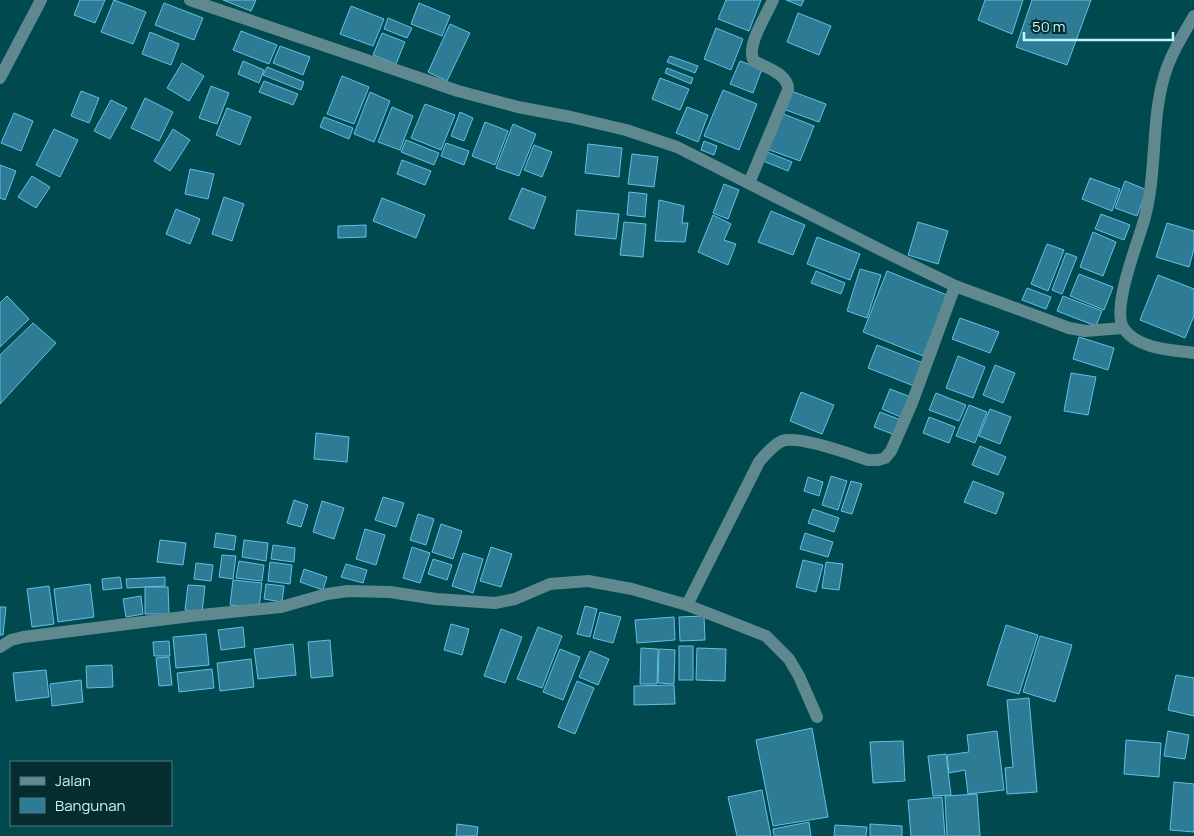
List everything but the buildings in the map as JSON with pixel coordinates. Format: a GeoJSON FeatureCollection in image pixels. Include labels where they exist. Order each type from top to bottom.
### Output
{"type":"FeatureCollection","features":[{"type":"Feature","properties":{"kind":"street"},"geometry":{"type":"LineString","coordinates":[[0,78],[41,0]]}},
{"type":"Feature","properties":{"kind":"street"},"geometry":{"type":"LineString","coordinates":[[190,0],[458,91],[518,107],[626,130],[677,146],[955,286],[1069,328],[1084,331],[1123,328]]}},
{"type":"Feature","properties":{"kind":"street"},"geometry":{"type":"LineString","coordinates":[[749,183],[789,85],[784,77],[754,61],[751,57],[752,45],[773,0]]}},
{"type":"Feature","properties":{"kind":"street"},"geometry":{"type":"LineString","coordinates":[[1194,16],[1164,74],[1158,99],[1150,196],[1125,280],[1121,302],[1123,328],[1132,337],[1146,344],[1194,353]]}},
{"type":"Feature","properties":{"kind":"street"},"geometry":{"type":"LineString","coordinates":[[687,604],[759,462],[773,447],[782,441],[794,440],[868,460],[886,458],[891,451],[912,403],[955,286]]}},
{"type":"Feature","properties":{"kind":"street"},"geometry":{"type":"LineString","coordinates":[[0,647],[11,640],[23,637],[281,607],[327,594],[348,591],[390,592],[495,603],[515,599],[550,584],[588,580],[632,589],[687,604],[766,636],[789,659],[799,676],[817,717]]}}]}
